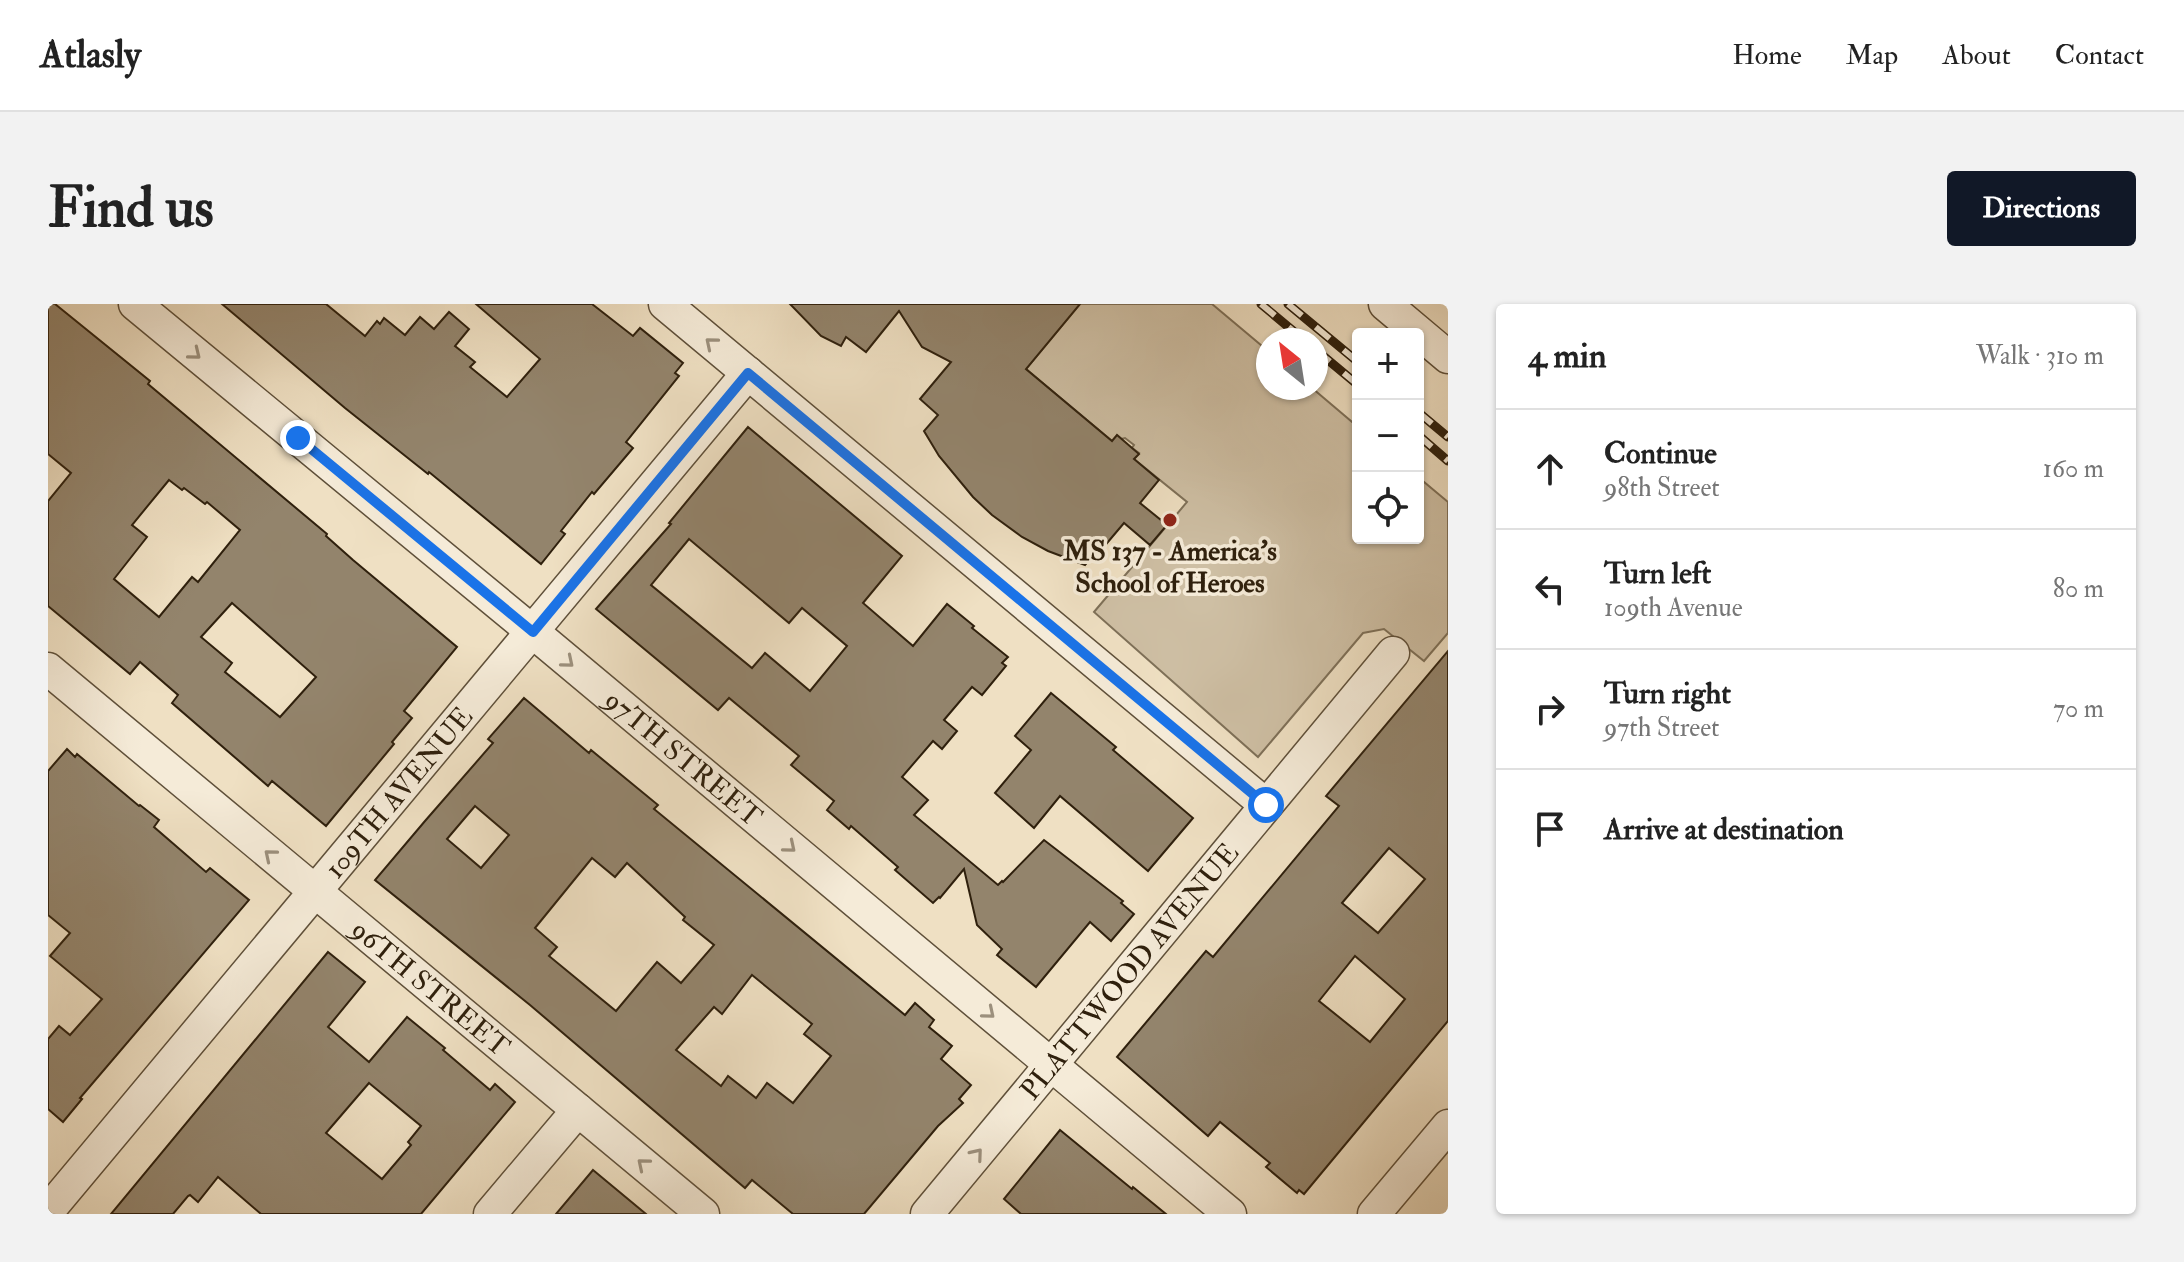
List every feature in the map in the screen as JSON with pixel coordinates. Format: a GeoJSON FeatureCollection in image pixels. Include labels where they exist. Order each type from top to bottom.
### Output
{"type":"FeatureCollection","features":[{"type":"Feature","properties":{"kind":"street","name":"97TH STREET"},"geometry":{"type":"LineString","coordinates":[[135,304],[1230,1214]]}},
{"type":"Feature","properties":{"kind":"street"},"geometry":{"type":"LineString","coordinates":[[665,304],[1266,805]]}},
{"type":"Feature","properties":{"kind":"street"},"geometry":{"type":"LineString","coordinates":[[1385,304],[1448,357]]}},
{"type":"Feature","properties":{"kind":"street","name":"109TH AVENUE"},"geometry":{"type":"LineString","coordinates":[[48,1211],[748,373]]}},
{"type":"Feature","properties":{"kind":"street","name":"PLATTWOOD AVENUE"},"geometry":{"type":"LineString","coordinates":[[927,1214],[1393,653]]}},
{"type":"Feature","properties":{"kind":"street","name":"96TH STREET"},"geometry":{"type":"LineString","coordinates":[[53,683],[315,892],[703,1214]]}},
{"type":"Feature","properties":{"kind":"street"},"geometry":{"type":"LineString","coordinates":[[490,1214],[578,1110]]}},
{"type":"Feature","properties":{"kind":"street"},"geometry":{"type":"LineString","coordinates":[[1374,1214],[1448,1126]]}},
{"type":"Feature","properties":{"kind":"shaded area"},"geometry":{"type":"Polygon","coordinates":[[[1080,304],[1212,304],[1256,341],[1256,400],[1326,400],[1352,422],[1352,544],[1424,544],[1424,482],[1448,502],[1448,633],[1424,661],[1384,629],[1363,633],[1258,757],[1094,612],[1187,502],[1134,459],[1139,453],[1132,448],[1134,445],[1125,438],[1112,441],[1026,369],[1080,304]]]}},
{"type":"Feature","properties":{"kind":"building"},"geometry":{"type":"Polygon","coordinates":[[[48,304],[55,304],[150,381],[148,384],[457,647],[404,711],[412,718],[392,742],[394,744],[326,826],[272,781],[268,786],[172,703],[178,695],[140,662],[130,674],[48,606],[48,501],[71,473],[48,454],[48,304]],[[169,480],[132,525],[147,537],[114,579],[159,617],[192,577],[198,582],[240,530],[207,502],[205,504],[169,480]],[[232,603],[201,637],[232,663],[225,672],[280,717],[316,677],[232,603]]]}},
{"type":"Feature","properties":{"kind":"building"},"geometry":{"type":"Polygon","coordinates":[[[222,304],[326,304],[365,336],[377,321],[380,324],[384,318],[405,335],[420,317],[434,329],[449,312],[469,329],[455,346],[475,362],[470,367],[507,397],[540,359],[476,304],[592,304],[633,336],[640,328],[683,363],[675,373],[679,376],[626,442],[633,448],[561,531],[565,534],[541,564],[345,408],[222,304]]]}},
{"type":"Feature","properties":{"kind":"building"},"geometry":{"type":"Polygon","coordinates":[[[790,304],[1080,304],[1026,369],[1112,441],[1117,435],[1139,454],[1134,459],[1159,480],[1140,503],[1167,525],[1150,545],[1124,523],[1085,565],[1022,537],[973,497],[939,456],[924,431],[938,415],[920,399],[951,362],[922,347],[899,311],[866,352],[846,337],[841,346],[821,336],[790,304]]]}},
{"type":"Feature","properties":{"kind":"building"},"geometry":{"type":"Polygon","coordinates":[[[748,427],[902,556],[863,603],[913,646],[947,604],[1008,657],[1002,663],[1006,666],[982,695],[972,687],[944,720],[957,731],[942,749],[933,741],[902,777],[928,800],[914,815],[998,885],[1044,840],[1123,901],[1121,903],[1134,914],[1111,941],[1090,922],[1036,987],[997,955],[1002,949],[977,925],[964,869],[933,903],[895,870],[898,867],[851,826],[849,829],[827,810],[834,801],[791,765],[799,756],[729,698],[718,710],[596,609],[748,427]],[[689,539],[651,585],[752,668],[765,653],[810,691],[847,646],[802,608],[789,623],[689,539]]]}},
{"type":"Feature","properties":{"kind":"building"},"geometry":{"type":"Polygon","coordinates":[[[1448,651],[1448,1021],[1304,1194],[1299,1190],[1297,1193],[1266,1167],[1270,1163],[1220,1122],[1208,1136],[1117,1057],[1206,951],[1213,957],[1339,806],[1326,796],[1448,651]],[[1389,848],[1342,903],[1378,933],[1425,879],[1389,848]],[[1355,956],[1319,1001],[1370,1042],[1405,999],[1355,956]]]}},
{"type":"Feature","properties":{"kind":"building"},"geometry":{"type":"Polygon","coordinates":[[[1051,693],[1116,747],[1113,750],[1193,818],[1148,871],[1060,796],[1034,828],[995,793],[1031,750],[1015,736],[1051,693]]]}},
{"type":"Feature","properties":{"kind":"building"},"geometry":{"type":"Polygon","coordinates":[[[524,698],[589,753],[591,750],[658,805],[654,809],[905,1015],[915,1003],[934,1020],[929,1027],[952,1046],[941,1059],[971,1085],[959,1099],[963,1103],[938,1126],[864,1214],[793,1214],[752,1180],[745,1188],[530,1005],[375,880],[493,743],[488,739],[524,698]],[[475,806],[447,839],[481,868],[509,835],[475,806]],[[592,858],[535,928],[557,947],[549,956],[616,1011],[657,962],[681,983],[714,945],[683,920],[685,917],[627,863],[615,877],[592,858]],[[752,975],[722,1014],[714,1007],[676,1050],[721,1086],[728,1076],[756,1098],[767,1083],[793,1103],[831,1056],[804,1034],[812,1024],[752,975]]]}},
{"type":"Feature","properties":{"kind":"building"},"geometry":{"type":"Polygon","coordinates":[[[67,749],[159,820],[154,827],[206,872],[210,868],[249,900],[63,1122],[48,1109],[48,1039],[59,1026],[70,1035],[102,999],[50,956],[70,933],[48,915],[48,771],[67,749]]]}},
{"type":"Feature","properties":{"kind":"building"},"geometry":{"type":"Polygon","coordinates":[[[328,952],[365,982],[328,1027],[369,1062],[407,1017],[490,1090],[495,1084],[515,1102],[421,1214],[261,1214],[218,1177],[198,1202],[190,1195],[173,1214],[111,1214],[328,952]],[[369,1083],[326,1133],[382,1179],[411,1145],[408,1142],[421,1126],[369,1083]]]}},
{"type":"Feature","properties":{"kind":"building"},"geometry":{"type":"Polygon","coordinates":[[[1060,1130],[1166,1214],[1021,1214],[1004,1199],[1060,1130]]]}},
{"type":"Feature","properties":{"kind":"building"},"geometry":{"type":"Polygon","coordinates":[[[593,1170],[646,1214],[556,1214],[593,1170]]]}},
{"type":"Feature","properties":{"kind":"railway"},"geometry":{"type":"LineString","coordinates":[[1261,304],[1290,328]]}},
{"type":"Feature","properties":{"kind":"railway"},"geometry":{"type":"LineString","coordinates":[[1288,304],[1352,357]]}},
{"type":"Feature","properties":{"kind":"railway"},"geometry":{"type":"LineString","coordinates":[[1328,360],[1352,380]]}},
{"type":"Feature","properties":{"kind":"railway"},"geometry":{"type":"LineString","coordinates":[[1424,417],[1448,437]]}},
{"type":"Feature","properties":{"kind":"railway"},"geometry":{"type":"LineString","coordinates":[[1424,440],[1448,461]]}},
{"type":"Feature","properties":{"kind":"place","name":"MS 137 - America's School of Heroes"},"geometry":{"type":"Point","coordinates":[1170,520]}},
{"type":"Feature","properties":{"kind":"route"},"geometry":{"type":"LineString","coordinates":[[298,438],[533,632],[748,373],[1266,805]]}}]}
